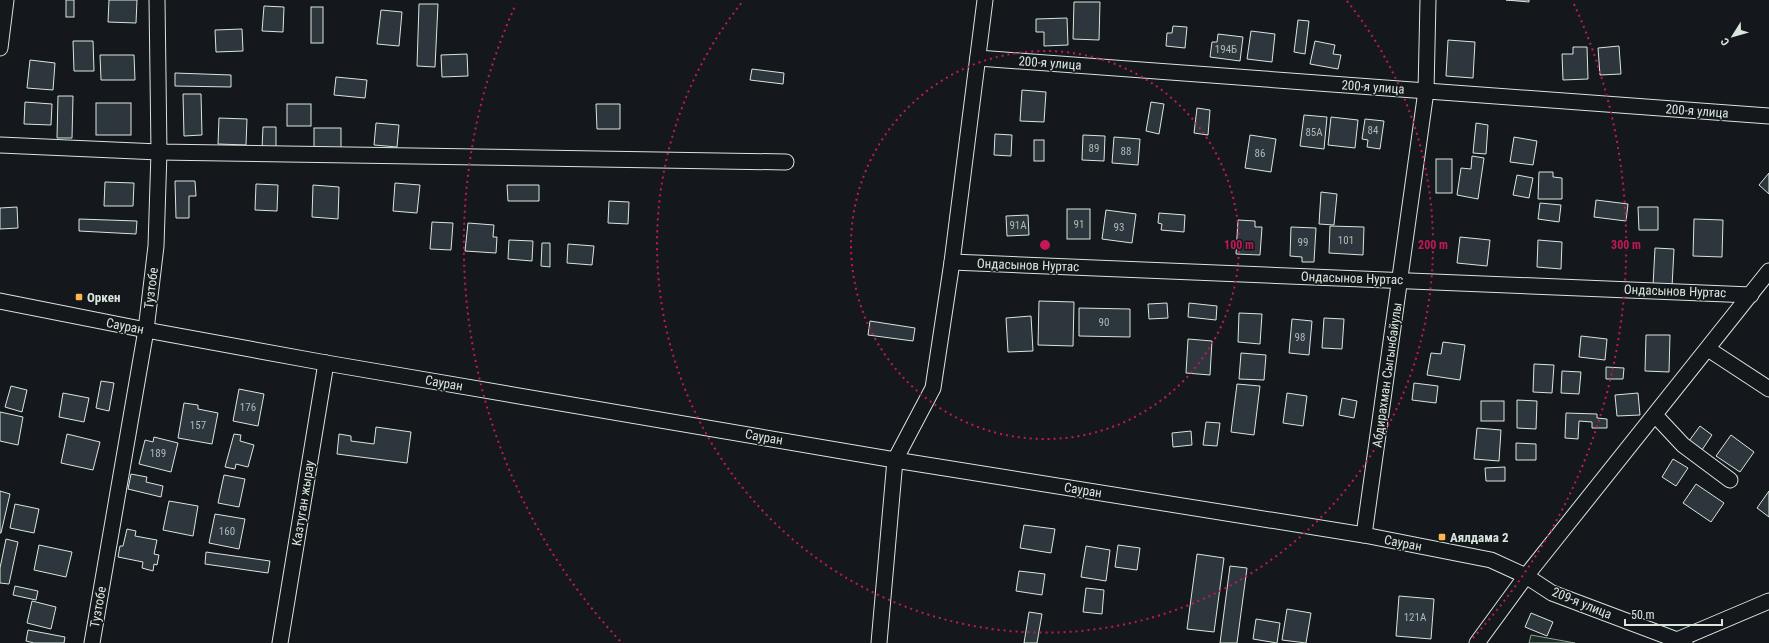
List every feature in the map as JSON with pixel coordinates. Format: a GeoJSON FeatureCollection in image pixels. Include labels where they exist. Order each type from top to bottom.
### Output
{"type":"FeatureCollection","features":[{"type":"Feature","properties":{"kind":"street"},"geometry":{"type":"LineString","coordinates":[[0,48],[6,0]]}},
{"type":"Feature","properties":{"kind":"street","name":"Тузтобе"},"geometry":{"type":"LineString","coordinates":[[92,643],[146,330],[156,246],[159,152],[156,0]]}},
{"type":"Feature","properties":{"kind":"street"},"geometry":{"type":"LineString","coordinates":[[879,643],[895,460],[933,388],[952,262],[985,0]]}},
{"type":"Feature","properties":{"kind":"street","name":"Абдирахман Сыгынбайулы"},"geometry":{"type":"LineString","coordinates":[[1364,536],[1426,91],[1428,0]]}},
{"type":"Feature","properties":{"kind":"street","name":"200-я улица"},"geometry":{"type":"LineString","coordinates":[[978,58],[1769,116]]}},
{"type":"Feature","properties":{"kind":"street"},"geometry":{"type":"LineString","coordinates":[[0,145],[159,152],[786,162]]}},
{"type":"Feature","properties":{"kind":"street","name":"Ондасынов Нуртас"},"geometry":{"type":"LineString","coordinates":[[952,262],[1751,295]]}},
{"type":"Feature","properties":{"kind":"street"},"geometry":{"type":"LineString","coordinates":[[1477,643],[1526,576],[1769,271]]}},
{"type":"Feature","properties":{"kind":"street","name":"Сауран"},"geometry":{"type":"LineString","coordinates":[[0,301],[146,330],[326,362],[895,460],[1364,536],[1491,560],[1526,576]]}},
{"type":"Feature","properties":{"kind":"street"},"geometry":{"type":"LineString","coordinates":[[1708,349],[1769,389]]}},
{"type":"Feature","properties":{"kind":"street","name":"Казтуган жырау"},"geometry":{"type":"LineString","coordinates":[[280,643],[326,362]]}},
{"type":"Feature","properties":{"kind":"street"},"geometry":{"type":"LineString","coordinates":[[1655,415],[1683,445],[1730,480]]}},
{"type":"Feature","properties":{"kind":"street","name":"209-я улица"},"geometry":{"type":"LineString","coordinates":[[1526,576],[1552,593],[1681,642]]}},
{"type":"Feature","properties":{"kind":"street"},"geometry":{"type":"LineString","coordinates":[[1681,642],[1769,601]]}},
{"type":"Feature","properties":{"kind":"green space"},"geometry":{"type":"Polygon","coordinates":[[[1531,635],[1575,643],[1529,643],[1531,635]]]}},
{"type":"Feature","properties":{"kind":"building"},"geometry":{"type":"Polygon","coordinates":[[[66,0],[74,0],[74,17],[66,17],[66,0]]]}},
{"type":"Feature","properties":{"kind":"building"},"geometry":{"type":"Polygon","coordinates":[[[109,0],[137,0],[136,23],[108,22],[109,0]]]}},
{"type":"Feature","properties":{"kind":"building"},"geometry":{"type":"Polygon","coordinates":[[[1506,0],[1529,0],[1529,2],[1506,0]]]}},
{"type":"Feature","properties":{"kind":"building"},"geometry":{"type":"Polygon","coordinates":[[[1074,2],[1100,2],[1099,40],[1073,39],[1074,2]]]}},
{"type":"Feature","properties":{"kind":"building"},"geometry":{"type":"Polygon","coordinates":[[[419,4],[438,4],[435,67],[417,66],[419,4]]]}},
{"type":"Feature","properties":{"kind":"building"},"geometry":{"type":"Polygon","coordinates":[[[264,6],[284,7],[283,32],[262,31],[264,6]]]}},
{"type":"Feature","properties":{"kind":"building"},"geometry":{"type":"Polygon","coordinates":[[[311,7],[323,7],[323,43],[311,43],[311,7]]]}},
{"type":"Feature","properties":{"kind":"building"},"geometry":{"type":"Polygon","coordinates":[[[381,10],[402,12],[399,46],[377,44],[381,10]]]}},
{"type":"Feature","properties":{"kind":"building"},"geometry":{"type":"Polygon","coordinates":[[[1067,18],[1068,45],[1044,46],[1044,32],[1036,32],[1036,19],[1067,18]]]}},
{"type":"Feature","properties":{"kind":"building"},"geometry":{"type":"Polygon","coordinates":[[[1298,20],[1309,21],[1305,54],[1294,52],[1298,20]]]}},
{"type":"Feature","properties":{"kind":"building"},"geometry":{"type":"Polygon","coordinates":[[[1173,26],[1187,27],[1185,48],[1166,46],[1167,33],[1172,33],[1173,26]]]}},
{"type":"Feature","properties":{"kind":"building"},"geometry":{"type":"Polygon","coordinates":[[[242,29],[243,51],[216,52],[215,30],[242,29]]]}},
{"type":"Feature","properties":{"kind":"building"},"geometry":{"type":"Polygon","coordinates":[[[1251,31],[1275,34],[1272,62],[1247,59],[1251,31]]]}},
{"type":"Feature","properties":{"kind":"building"},"geometry":{"type":"Polygon","coordinates":[[[1218,34],[1243,37],[1240,61],[1210,57],[1212,42],[1217,42],[1218,34]]]}},
{"type":"Feature","properties":{"kind":"building"},"geometry":{"type":"Polygon","coordinates":[[[1448,40],[1475,42],[1473,78],[1446,76],[1448,40]]]}},
{"type":"Feature","properties":{"kind":"building"},"geometry":{"type":"Polygon","coordinates":[[[73,41],[93,41],[94,71],[74,71],[73,41]]]}},
{"type":"Feature","properties":{"kind":"building"},"geometry":{"type":"Polygon","coordinates":[[[1315,41],[1335,45],[1333,54],[1341,55],[1338,69],[1310,64],[1315,41]]]}},
{"type":"Feature","properties":{"kind":"building"},"geometry":{"type":"Polygon","coordinates":[[[1619,46],[1621,74],[1600,75],[1598,48],[1619,46]]]}},
{"type":"Feature","properties":{"kind":"building"},"geometry":{"type":"Polygon","coordinates":[[[1573,47],[1587,47],[1588,79],[1563,80],[1562,54],[1573,54],[1573,47]]]}},
{"type":"Feature","properties":{"kind":"building"},"geometry":{"type":"Polygon","coordinates":[[[467,54],[468,76],[442,77],[441,55],[467,54]]]}},
{"type":"Feature","properties":{"kind":"building"},"geometry":{"type":"Polygon","coordinates":[[[100,55],[134,55],[135,80],[101,80],[100,55]]]}},
{"type":"Feature","properties":{"kind":"building"},"geometry":{"type":"Polygon","coordinates":[[[30,60],[55,63],[53,90],[27,88],[30,60]]]}},
{"type":"Feature","properties":{"kind":"building"},"geometry":{"type":"Polygon","coordinates":[[[752,69],[784,73],[783,84],[750,80],[752,69]]]}},
{"type":"Feature","properties":{"kind":"building"},"geometry":{"type":"Polygon","coordinates":[[[175,73],[231,75],[231,87],[175,86],[175,73]]]}},
{"type":"Feature","properties":{"kind":"building"},"geometry":{"type":"Polygon","coordinates":[[[336,77],[367,80],[365,98],[334,95],[336,77]]]}},
{"type":"Feature","properties":{"kind":"building"},"geometry":{"type":"Polygon","coordinates":[[[1022,90],[1046,92],[1044,122],[1020,121],[1022,90]]]}},
{"type":"Feature","properties":{"kind":"building"},"geometry":{"type":"Polygon","coordinates":[[[183,94],[201,94],[202,135],[184,136],[183,94]]]}},
{"type":"Feature","properties":{"kind":"building"},"geometry":{"type":"Polygon","coordinates":[[[58,96],[73,96],[72,138],[57,138],[58,96]]]}},
{"type":"Feature","properties":{"kind":"building"},"geometry":{"type":"Polygon","coordinates":[[[25,102],[52,104],[51,125],[24,124],[25,102]]]}},
{"type":"Feature","properties":{"kind":"building"},"geometry":{"type":"Polygon","coordinates":[[[1151,102],[1164,104],[1159,134],[1146,131],[1151,102]]]}},
{"type":"Feature","properties":{"kind":"building"},"geometry":{"type":"Polygon","coordinates":[[[96,103],[131,103],[131,135],[96,135],[96,103]]]}},
{"type":"Feature","properties":{"kind":"building"},"geometry":{"type":"Polygon","coordinates":[[[287,104],[311,104],[311,126],[287,126],[287,104]]]}},
{"type":"Feature","properties":{"kind":"building"},"geometry":{"type":"Polygon","coordinates":[[[596,104],[620,104],[620,129],[597,129],[596,104]]]}},
{"type":"Feature","properties":{"kind":"building"},"geometry":{"type":"Polygon","coordinates":[[[1197,108],[1210,110],[1208,135],[1194,133],[1197,108]]]}},
{"type":"Feature","properties":{"kind":"building"},"geometry":{"type":"Polygon","coordinates":[[[1304,115],[1327,117],[1324,149],[1300,146],[1304,115]]]}},
{"type":"Feature","properties":{"kind":"building"},"geometry":{"type":"Polygon","coordinates":[[[1331,117],[1358,120],[1355,148],[1328,145],[1331,117]]]}},
{"type":"Feature","properties":{"kind":"building"},"geometry":{"type":"Polygon","coordinates":[[[219,118],[247,119],[246,145],[218,144],[219,118]]]}},
{"type":"Feature","properties":{"kind":"building"},"geometry":{"type":"Polygon","coordinates":[[[1365,119],[1384,121],[1380,149],[1367,147],[1368,140],[1362,139],[1365,119]]]}},
{"type":"Feature","properties":{"kind":"building"},"geometry":{"type":"Polygon","coordinates":[[[376,123],[399,125],[397,147],[374,145],[376,123]]]}},
{"type":"Feature","properties":{"kind":"building"},"geometry":{"type":"Polygon","coordinates":[[[1476,123],[1488,125],[1486,154],[1473,153],[1476,123]]]}},
{"type":"Feature","properties":{"kind":"building"},"geometry":{"type":"Polygon","coordinates":[[[263,127],[276,127],[276,149],[262,149],[263,127]]]}},
{"type":"Feature","properties":{"kind":"building"},"geometry":{"type":"Polygon","coordinates":[[[314,128],[341,128],[341,151],[314,151],[314,128]]]}},
{"type":"Feature","properties":{"kind":"building"},"geometry":{"type":"Polygon","coordinates":[[[995,134],[1012,135],[1011,156],[994,155],[995,134]]]}},
{"type":"Feature","properties":{"kind":"building"},"geometry":{"type":"Polygon","coordinates":[[[1083,135],[1105,136],[1104,161],[1082,160],[1083,135]]]}},
{"type":"Feature","properties":{"kind":"building"},"geometry":{"type":"Polygon","coordinates":[[[1250,135],[1276,139],[1271,172],[1245,168],[1250,135]]]}},
{"type":"Feature","properties":{"kind":"building"},"geometry":{"type":"Polygon","coordinates":[[[1114,137],[1140,139],[1138,165],[1112,163],[1114,137]]]}},
{"type":"Feature","properties":{"kind":"building"},"geometry":{"type":"Polygon","coordinates":[[[1514,137],[1537,141],[1533,165],[1510,162],[1514,137]]]}},
{"type":"Feature","properties":{"kind":"building"},"geometry":{"type":"Polygon","coordinates":[[[1034,140],[1044,140],[1044,161],[1034,161],[1034,140]]]}},
{"type":"Feature","properties":{"kind":"building"},"geometry":{"type":"Polygon","coordinates":[[[1472,156],[1484,158],[1478,199],[1457,195],[1461,168],[1471,169],[1472,156]]]}},
{"type":"Feature","properties":{"kind":"building"},"geometry":{"type":"Polygon","coordinates":[[[1436,159],[1452,159],[1452,193],[1436,193],[1436,159]]]}},
{"type":"Feature","properties":{"kind":"building"},"geometry":{"type":"Polygon","coordinates":[[[1539,172],[1553,172],[1553,177],[1562,178],[1562,199],[1538,199],[1539,172]]]}},
{"type":"Feature","properties":{"kind":"building"},"geometry":{"type":"Polygon","coordinates":[[[1769,173],[1769,194],[1759,185],[1769,173]]]}},
{"type":"Feature","properties":{"kind":"building"},"geometry":{"type":"Polygon","coordinates":[[[1517,175],[1533,178],[1529,198],[1513,195],[1517,175]]]}},
{"type":"Feature","properties":{"kind":"building"},"geometry":{"type":"Polygon","coordinates":[[[175,181],[195,181],[196,196],[189,196],[189,218],[176,218],[175,181]]]}},
{"type":"Feature","properties":{"kind":"building"},"geometry":{"type":"Polygon","coordinates":[[[105,182],[134,183],[133,206],[104,206],[105,182]]]}},
{"type":"Feature","properties":{"kind":"building"},"geometry":{"type":"Polygon","coordinates":[[[395,183],[420,185],[417,213],[393,211],[395,183]]]}},
{"type":"Feature","properties":{"kind":"building"},"geometry":{"type":"Polygon","coordinates":[[[256,184],[278,185],[277,211],[255,210],[256,184]]]}},
{"type":"Feature","properties":{"kind":"building"},"geometry":{"type":"Polygon","coordinates":[[[313,185],[339,187],[338,219],[312,217],[313,185]]]}},
{"type":"Feature","properties":{"kind":"building"},"geometry":{"type":"Polygon","coordinates":[[[507,185],[539,185],[539,201],[508,201],[507,185]]]}},
{"type":"Feature","properties":{"kind":"building"},"geometry":{"type":"Polygon","coordinates":[[[1321,192],[1337,194],[1334,225],[1319,224],[1321,192]]]}},
{"type":"Feature","properties":{"kind":"building"},"geometry":{"type":"Polygon","coordinates":[[[1596,200],[1628,204],[1626,221],[1594,217],[1596,200]]]}},
{"type":"Feature","properties":{"kind":"building"},"geometry":{"type":"Polygon","coordinates":[[[609,201],[629,202],[628,224],[608,223],[609,201]]]}},
{"type":"Feature","properties":{"kind":"building"},"geometry":{"type":"Polygon","coordinates":[[[1540,203],[1561,205],[1559,222],[1538,219],[1540,203]]]}},
{"type":"Feature","properties":{"kind":"building"},"geometry":{"type":"Polygon","coordinates":[[[17,207],[18,228],[0,229],[0,208],[17,207]]]}},
{"type":"Feature","properties":{"kind":"building"},"geometry":{"type":"Polygon","coordinates":[[[1638,207],[1658,207],[1658,230],[1639,230],[1638,207]]]}},
{"type":"Feature","properties":{"kind":"building"},"geometry":{"type":"Polygon","coordinates":[[[1067,209],[1090,209],[1090,239],[1067,239],[1067,209]]]}},
{"type":"Feature","properties":{"kind":"building"},"geometry":{"type":"Polygon","coordinates":[[[1106,210],[1136,214],[1132,243],[1102,239],[1106,210]]]}},
{"type":"Feature","properties":{"kind":"building"},"geometry":{"type":"Polygon","coordinates":[[[1159,213],[1185,215],[1184,232],[1161,230],[1162,224],[1158,223],[1159,213]]]}},
{"type":"Feature","properties":{"kind":"building"},"geometry":{"type":"Polygon","coordinates":[[[1028,215],[1029,235],[1007,236],[1006,216],[1028,215]]]}},
{"type":"Feature","properties":{"kind":"building"},"geometry":{"type":"Polygon","coordinates":[[[79,219],[137,221],[136,234],[79,231],[79,219]]]}},
{"type":"Feature","properties":{"kind":"building"},"geometry":{"type":"Polygon","coordinates":[[[1694,219],[1723,220],[1722,257],[1693,256],[1694,219]]]}},
{"type":"Feature","properties":{"kind":"building"},"geometry":{"type":"Polygon","coordinates":[[[1238,220],[1255,221],[1255,227],[1262,227],[1260,255],[1236,254],[1238,220]]]}},
{"type":"Feature","properties":{"kind":"building"},"geometry":{"type":"Polygon","coordinates":[[[432,222],[453,223],[451,250],[430,249],[432,222]]]}},
{"type":"Feature","properties":{"kind":"building"},"geometry":{"type":"Polygon","coordinates":[[[468,223],[494,225],[493,237],[497,237],[496,253],[465,251],[468,223]]]}},
{"type":"Feature","properties":{"kind":"building"},"geometry":{"type":"Polygon","coordinates":[[[1330,226],[1364,227],[1363,255],[1329,253],[1330,226]]]}},
{"type":"Feature","properties":{"kind":"building"},"geometry":{"type":"Polygon","coordinates":[[[1291,227],[1316,228],[1314,262],[1302,262],[1302,257],[1290,256],[1291,227]]]}},
{"type":"Feature","properties":{"kind":"building"},"geometry":{"type":"Polygon","coordinates":[[[1460,237],[1490,240],[1487,266],[1457,263],[1460,237]]]}},
{"type":"Feature","properties":{"kind":"building"},"geometry":{"type":"Polygon","coordinates":[[[509,240],[533,241],[532,261],[508,259],[509,240]]]}},
{"type":"Feature","properties":{"kind":"building"},"geometry":{"type":"Polygon","coordinates":[[[1538,240],[1562,242],[1561,269],[1537,267],[1538,240]]]}},
{"type":"Feature","properties":{"kind":"building"},"geometry":{"type":"Polygon","coordinates":[[[542,243],[550,243],[550,267],[541,266],[542,243]]]}},
{"type":"Feature","properties":{"kind":"building"},"geometry":{"type":"Polygon","coordinates":[[[568,244],[594,246],[592,265],[567,263],[568,244]]]}},
{"type":"Feature","properties":{"kind":"building"},"geometry":{"type":"Polygon","coordinates":[[[1655,248],[1674,249],[1672,287],[1653,286],[1655,248]]]}},
{"type":"Feature","properties":{"kind":"building"},"geometry":{"type":"Polygon","coordinates":[[[1039,301],[1074,302],[1073,346],[1038,345],[1039,301]]]}},
{"type":"Feature","properties":{"kind":"building"},"geometry":{"type":"Polygon","coordinates":[[[1167,303],[1168,318],[1149,319],[1148,304],[1167,303]]]}},
{"type":"Feature","properties":{"kind":"building"},"geometry":{"type":"Polygon","coordinates":[[[1189,303],[1217,306],[1216,320],[1188,317],[1189,303]]]}},
{"type":"Feature","properties":{"kind":"building"},"geometry":{"type":"Polygon","coordinates":[[[1079,308],[1130,309],[1130,337],[1079,336],[1079,308]]]}},
{"type":"Feature","properties":{"kind":"building"},"geometry":{"type":"Polygon","coordinates":[[[1239,313],[1262,314],[1260,344],[1238,342],[1239,313]]]}},
{"type":"Feature","properties":{"kind":"building"},"geometry":{"type":"Polygon","coordinates":[[[1031,316],[1033,351],[1008,352],[1006,318],[1031,316]]]}},
{"type":"Feature","properties":{"kind":"building"},"geometry":{"type":"Polygon","coordinates":[[[1324,318],[1344,319],[1342,349],[1322,348],[1324,318]]]}},
{"type":"Feature","properties":{"kind":"building"},"geometry":{"type":"Polygon","coordinates":[[[1292,319],[1312,321],[1309,355],[1289,353],[1292,319]]]}},
{"type":"Feature","properties":{"kind":"building"},"geometry":{"type":"Polygon","coordinates":[[[870,321],[915,328],[913,341],[868,335],[870,321]]]}},
{"type":"Feature","properties":{"kind":"building"},"geometry":{"type":"Polygon","coordinates":[[[1646,335],[1670,335],[1669,372],[1645,371],[1646,335]]]}},
{"type":"Feature","properties":{"kind":"building"},"geometry":{"type":"Polygon","coordinates":[[[1581,336],[1607,339],[1605,360],[1579,357],[1581,336]]]}},
{"type":"Feature","properties":{"kind":"building"},"geometry":{"type":"Polygon","coordinates":[[[1188,339],[1212,341],[1210,375],[1186,373],[1188,339]]]}},
{"type":"Feature","properties":{"kind":"building"},"geometry":{"type":"Polygon","coordinates":[[[1443,342],[1465,345],[1460,380],[1427,375],[1431,353],[1441,354],[1443,342]]]}},
{"type":"Feature","properties":{"kind":"building"},"geometry":{"type":"Polygon","coordinates":[[[1241,353],[1266,355],[1264,380],[1239,379],[1241,353]]]}},
{"type":"Feature","properties":{"kind":"building"},"geometry":{"type":"Polygon","coordinates":[[[1534,364],[1554,365],[1552,393],[1533,392],[1534,364]]]}},
{"type":"Feature","properties":{"kind":"building"},"geometry":{"type":"Polygon","coordinates":[[[1606,367],[1624,368],[1623,379],[1606,379],[1606,367]]]}},
{"type":"Feature","properties":{"kind":"building"},"geometry":{"type":"Polygon","coordinates":[[[1562,371],[1581,372],[1579,394],[1561,393],[1562,371]]]}},
{"type":"Feature","properties":{"kind":"building"},"geometry":{"type":"Polygon","coordinates":[[[101,381],[114,383],[109,411],[96,408],[101,381]]]}},
{"type":"Feature","properties":{"kind":"building"},"geometry":{"type":"Polygon","coordinates":[[[1414,383],[1438,386],[1436,403],[1412,400],[1414,383]]]}},
{"type":"Feature","properties":{"kind":"building"},"geometry":{"type":"Polygon","coordinates":[[[1237,384],[1260,386],[1254,435],[1231,432],[1237,384]]]}},
{"type":"Feature","properties":{"kind":"building"},"geometry":{"type":"Polygon","coordinates":[[[11,386],[27,390],[22,412],[5,407],[11,386]]]}},
{"type":"Feature","properties":{"kind":"building"},"geometry":{"type":"Polygon","coordinates":[[[239,389],[264,394],[258,426],[233,421],[239,389]]]}},
{"type":"Feature","properties":{"kind":"building"},"geometry":{"type":"Polygon","coordinates":[[[63,393],[89,398],[84,422],[59,417],[63,393]]]}},
{"type":"Feature","properties":{"kind":"building"},"geometry":{"type":"Polygon","coordinates":[[[1287,393],[1307,396],[1303,426],[1283,423],[1287,393]]]}},
{"type":"Feature","properties":{"kind":"building"},"geometry":{"type":"Polygon","coordinates":[[[1638,393],[1640,415],[1617,416],[1615,395],[1638,393]]]}},
{"type":"Feature","properties":{"kind":"building"},"geometry":{"type":"Polygon","coordinates":[[[1342,398],[1357,401],[1354,418],[1339,415],[1342,398]]]}},
{"type":"Feature","properties":{"kind":"building"},"geometry":{"type":"Polygon","coordinates":[[[1517,400],[1537,401],[1536,429],[1517,428],[1517,400]]]}},
{"type":"Feature","properties":{"kind":"building"},"geometry":{"type":"Polygon","coordinates":[[[1481,401],[1504,401],[1504,421],[1481,421],[1481,401]]]}},
{"type":"Feature","properties":{"kind":"building"},"geometry":{"type":"Polygon","coordinates":[[[184,403],[198,405],[198,409],[218,413],[212,444],[178,438],[184,403]]]}},
{"type":"Feature","properties":{"kind":"building"},"geometry":{"type":"Polygon","coordinates":[[[0,412],[23,417],[18,445],[0,441],[0,412]]]}},
{"type":"Feature","properties":{"kind":"building"},"geometry":{"type":"Polygon","coordinates":[[[1566,413],[1597,414],[1597,418],[1607,419],[1607,428],[1592,428],[1592,422],[1579,421],[1578,439],[1565,438],[1566,413]]]}},
{"type":"Feature","properties":{"kind":"building"},"geometry":{"type":"Polygon","coordinates":[[[1206,422],[1220,423],[1217,446],[1203,445],[1206,422]]]}},
{"type":"Feature","properties":{"kind":"building"},"geometry":{"type":"Polygon","coordinates":[[[1700,426],[1712,435],[1702,450],[1689,441],[1700,426]]]}},
{"type":"Feature","properties":{"kind":"building"},"geometry":{"type":"Polygon","coordinates":[[[376,427],[411,432],[407,463],[337,454],[339,434],[351,436],[351,441],[374,444],[376,427]]]}},
{"type":"Feature","properties":{"kind":"building"},"geometry":{"type":"Polygon","coordinates":[[[1477,428],[1501,430],[1499,461],[1474,459],[1477,428]]]}},
{"type":"Feature","properties":{"kind":"building"},"geometry":{"type":"Polygon","coordinates":[[[1191,431],[1192,445],[1173,447],[1172,433],[1191,431]]]}},
{"type":"Feature","properties":{"kind":"building"},"geometry":{"type":"Polygon","coordinates":[[[67,434],[100,442],[93,470],[61,463],[67,434]]]}},
{"type":"Feature","properties":{"kind":"building"},"geometry":{"type":"Polygon","coordinates":[[[234,434],[241,435],[240,441],[254,445],[248,467],[236,464],[235,469],[225,467],[234,434]]]}},
{"type":"Feature","properties":{"kind":"building"},"geometry":{"type":"Polygon","coordinates":[[[1731,435],[1754,452],[1740,472],[1716,456],[1731,435]]]}},
{"type":"Feature","properties":{"kind":"building"},"geometry":{"type":"Polygon","coordinates":[[[154,437],[178,443],[171,472],[139,464],[145,440],[153,442],[154,437]]]}},
{"type":"Feature","properties":{"kind":"building"},"geometry":{"type":"Polygon","coordinates":[[[1516,443],[1536,444],[1536,460],[1516,460],[1516,443]]]}},
{"type":"Feature","properties":{"kind":"building"},"geometry":{"type":"Polygon","coordinates":[[[1673,459],[1688,468],[1676,486],[1662,477],[1673,459]]]}},
{"type":"Feature","properties":{"kind":"building"},"geometry":{"type":"Polygon","coordinates":[[[1505,467],[1505,481],[1486,481],[1485,468],[1505,467]]]}},
{"type":"Feature","properties":{"kind":"building"},"geometry":{"type":"Polygon","coordinates":[[[131,474],[147,477],[146,482],[163,486],[161,497],[128,489],[131,474]]]}},
{"type":"Feature","properties":{"kind":"building"},"geometry":{"type":"Polygon","coordinates":[[[224,475],[245,479],[239,507],[218,503],[224,475]]]}},
{"type":"Feature","properties":{"kind":"building"},"geometry":{"type":"Polygon","coordinates":[[[1696,484],[1724,503],[1711,522],[1683,503],[1696,484]]]}},
{"type":"Feature","properties":{"kind":"building"},"geometry":{"type":"Polygon","coordinates":[[[0,491],[10,494],[1,533],[0,533],[0,491]]]}},
{"type":"Feature","properties":{"kind":"building"},"geometry":{"type":"Polygon","coordinates":[[[1769,491],[1769,517],[1757,508],[1769,491]]]}},
{"type":"Feature","properties":{"kind":"building"},"geometry":{"type":"Polygon","coordinates":[[[169,501],[198,506],[193,536],[163,530],[169,501]]]}},
{"type":"Feature","properties":{"kind":"building"},"geometry":{"type":"Polygon","coordinates":[[[15,504],[39,509],[34,533],[10,528],[15,504]]]}},
{"type":"Feature","properties":{"kind":"building"},"geometry":{"type":"Polygon","coordinates":[[[215,514],[245,519],[239,549],[209,543],[215,514]]]}},
{"type":"Feature","properties":{"kind":"building"},"geometry":{"type":"Polygon","coordinates":[[[1024,525],[1055,529],[1051,553],[1020,548],[1024,525]]]}},
{"type":"Feature","properties":{"kind":"building"},"geometry":{"type":"Polygon","coordinates":[[[127,529],[136,531],[135,536],[157,540],[154,554],[159,555],[157,565],[154,564],[153,571],[142,568],[143,562],[118,557],[120,546],[123,546],[127,529]]]}},
{"type":"Feature","properties":{"kind":"building"},"geometry":{"type":"Polygon","coordinates":[[[6,539],[18,542],[9,584],[0,583],[0,568],[6,539]]]}},
{"type":"Feature","properties":{"kind":"building"},"geometry":{"type":"Polygon","coordinates":[[[39,545],[72,552],[66,577],[34,570],[39,545]]]}},
{"type":"Feature","properties":{"kind":"building"},"geometry":{"type":"Polygon","coordinates":[[[1118,545],[1140,548],[1137,570],[1115,567],[1118,545]]]}},
{"type":"Feature","properties":{"kind":"building"},"geometry":{"type":"Polygon","coordinates":[[[1086,546],[1110,550],[1106,581],[1081,577],[1086,546]]]}},
{"type":"Feature","properties":{"kind":"building"},"geometry":{"type":"Polygon","coordinates":[[[206,552],[270,561],[268,573],[205,564],[206,552]]]}},
{"type":"Feature","properties":{"kind":"building"},"geometry":{"type":"Polygon","coordinates":[[[1197,554],[1224,558],[1214,632],[1187,629],[1197,554]]]}},
{"type":"Feature","properties":{"kind":"building"},"geometry":{"type":"Polygon","coordinates":[[[1230,566],[1247,568],[1237,643],[1220,643],[1230,566]]]}},
{"type":"Feature","properties":{"kind":"building"},"geometry":{"type":"Polygon","coordinates":[[[1019,571],[1045,574],[1042,595],[1016,591],[1019,571]]]}},
{"type":"Feature","properties":{"kind":"building"},"geometry":{"type":"Polygon","coordinates":[[[15,586],[38,591],[36,600],[13,595],[15,586]]]}},
{"type":"Feature","properties":{"kind":"building"},"geometry":{"type":"Polygon","coordinates":[[[1086,588],[1104,590],[1102,614],[1083,612],[1086,588]]]}},
{"type":"Feature","properties":{"kind":"building"},"geometry":{"type":"Polygon","coordinates":[[[1399,596],[1434,599],[1431,639],[1396,636],[1399,596]]]}},
{"type":"Feature","properties":{"kind":"building"},"geometry":{"type":"Polygon","coordinates":[[[32,601],[56,607],[51,629],[27,623],[32,601]]]}},
{"type":"Feature","properties":{"kind":"building"},"geometry":{"type":"Polygon","coordinates":[[[1287,609],[1311,613],[1306,643],[1282,640],[1287,609]]]}},
{"type":"Feature","properties":{"kind":"building"},"geometry":{"type":"Polygon","coordinates":[[[1029,612],[1042,614],[1037,643],[1024,643],[1029,612]]]}},
{"type":"Feature","properties":{"kind":"building"},"geometry":{"type":"Polygon","coordinates":[[[1531,613],[1553,622],[1547,636],[1525,627],[1531,613]]]}},
{"type":"Feature","properties":{"kind":"building"},"geometry":{"type":"Polygon","coordinates":[[[1256,619],[1280,623],[1277,643],[1253,639],[1256,619]]]}},
{"type":"Feature","properties":{"kind":"building"},"geometry":{"type":"Polygon","coordinates":[[[28,630],[65,637],[64,643],[34,643],[26,641],[28,630]]]}},
{"type":"Feature","properties":{"kind":"place","name":"Оркен"},"geometry":{"type":"Point","coordinates":[79,297]}},
{"type":"Feature","properties":{"kind":"place","name":"Аялдама 2"},"geometry":{"type":"Point","coordinates":[1442,537]}}]}
